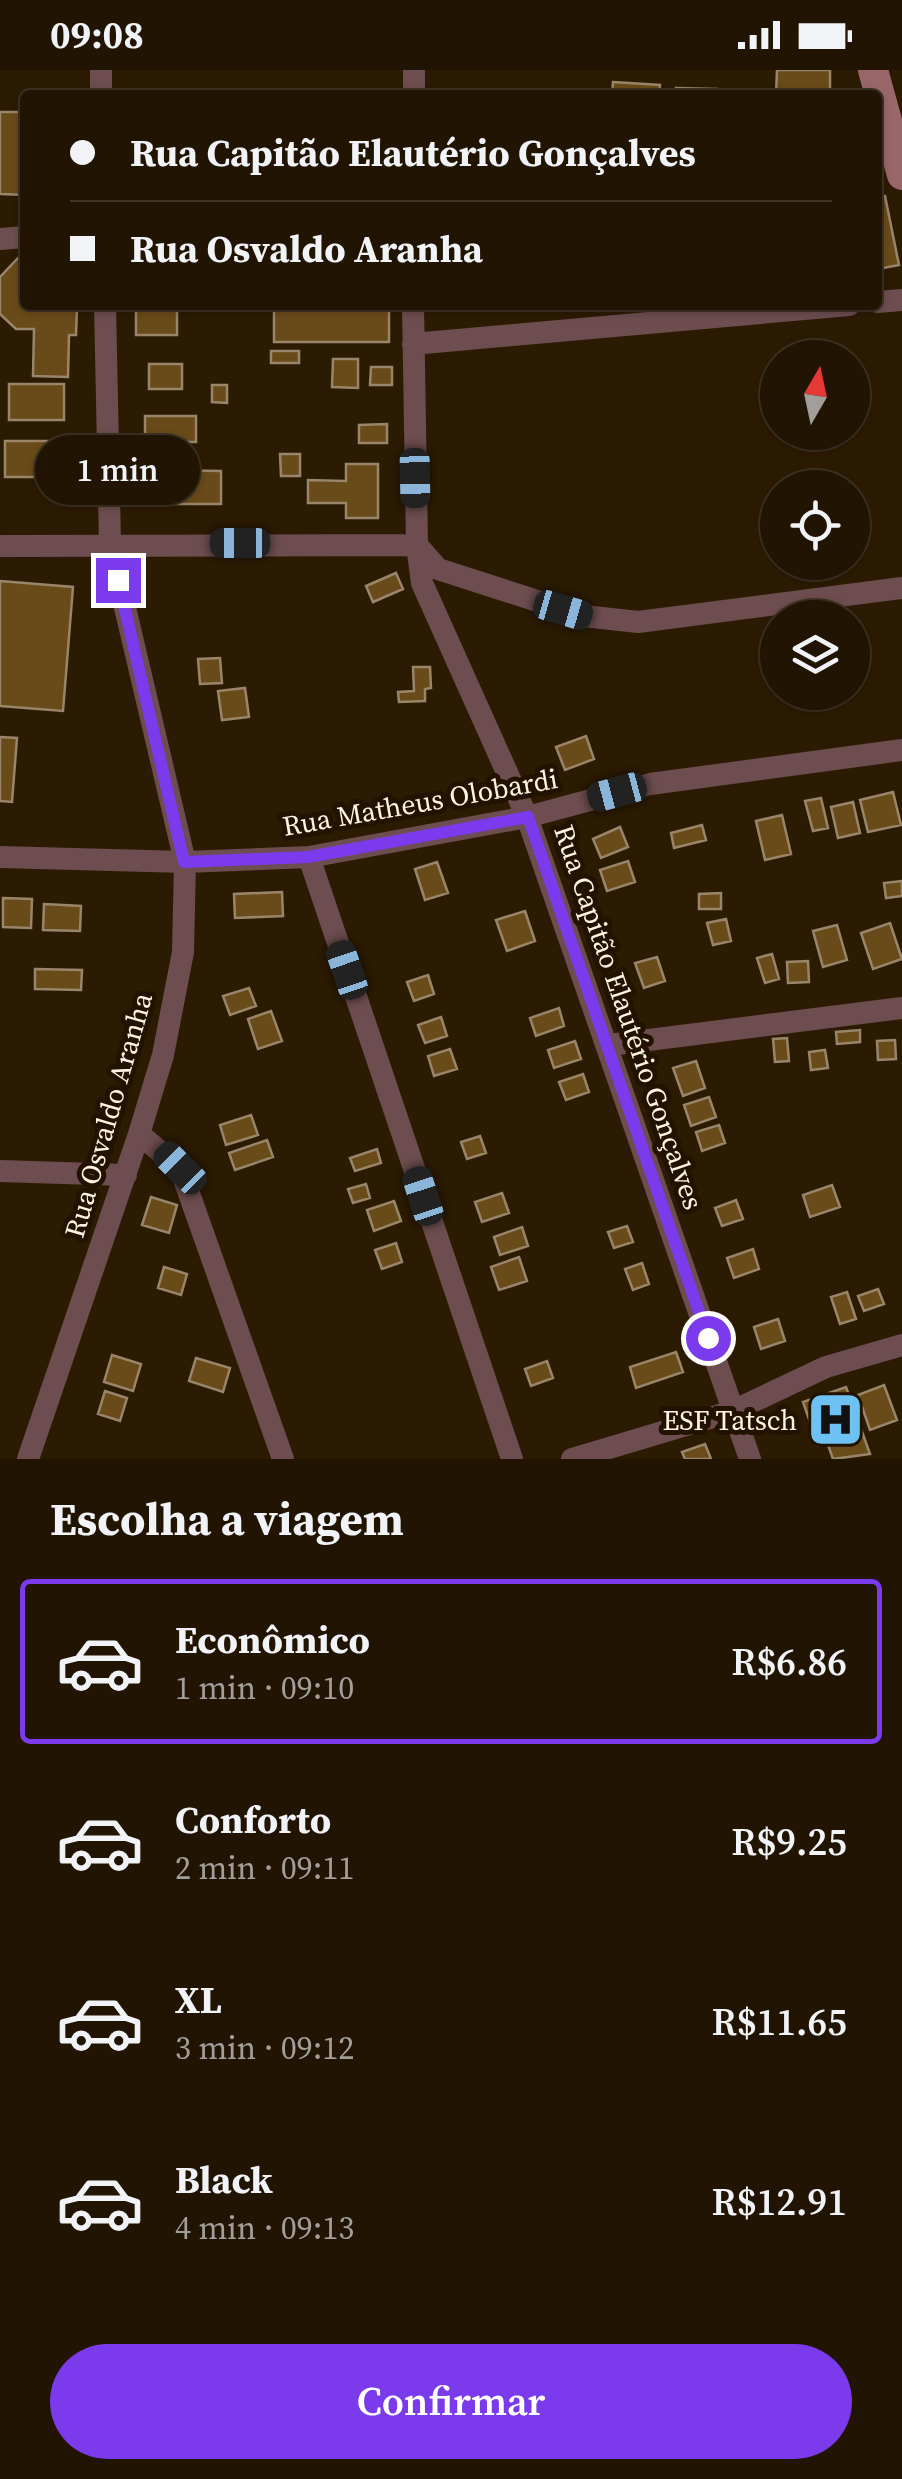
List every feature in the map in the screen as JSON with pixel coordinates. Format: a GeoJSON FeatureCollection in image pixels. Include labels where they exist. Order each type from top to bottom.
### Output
{"type":"FeatureCollection","features":[{"type":"Feature","properties":{"kind":"street"},"geometry":{"type":"LineString","coordinates":[[882,105],[902,175]]}},
{"type":"Feature","properties":{"kind":"street","name":"Rua Osvaldo Aranha"},"geometry":{"type":"LineString","coordinates":[[28,1459],[139,1134],[163,1055],[184,952],[184,862],[110,544],[105,310]]}},
{"type":"Feature","properties":{"kind":"street","name":"Rua Capitão Elautério Gonçalves"},"geometry":{"type":"LineString","coordinates":[[413,310],[416,545],[431,611],[528,817],[750,1459]]}},
{"type":"Feature","properties":{"kind":"street"},"geometry":{"type":"LineString","coordinates":[[413,344],[793,310]]}},
{"type":"Feature","properties":{"kind":"street"},"geometry":{"type":"LineString","coordinates":[[0,546],[416,545],[438,569],[584,616],[638,622],[902,588]]}},
{"type":"Feature","properties":{"kind":"street","name":"Rua Matheus Olobardi"},"geometry":{"type":"LineString","coordinates":[[0,857],[184,862],[308,857],[528,817],[650,784],[902,750]]}},
{"type":"Feature","properties":{"kind":"street"},"geometry":{"type":"LineString","coordinates":[[308,857],[512,1459]]}},
{"type":"Feature","properties":{"kind":"street"},"geometry":{"type":"LineString","coordinates":[[609,1045],[902,1008]]}},
{"type":"Feature","properties":{"kind":"street"},"geometry":{"type":"LineString","coordinates":[[139,1134],[180,1168],[284,1459]]}},
{"type":"Feature","properties":{"kind":"street"},"geometry":{"type":"LineString","coordinates":[[0,1171],[126,1175]]}},
{"type":"Feature","properties":{"kind":"street"},"geometry":{"type":"LineString","coordinates":[[572,1459],[733,1411],[826,1366],[902,1345]]}},
{"type":"Feature","properties":{"kind":"building"},"geometry":{"type":"Polygon","coordinates":[[[777,70],[830,70],[830,90],[776,90],[777,70]]]}},
{"type":"Feature","properties":{"kind":"building"},"geometry":{"type":"Polygon","coordinates":[[[613,82],[660,85],[660,90],[612,90],[613,82]]]}},
{"type":"Feature","properties":{"kind":"building"},"geometry":{"type":"Polygon","coordinates":[[[0,112],[20,112],[20,195],[0,194],[0,112]]]}},
{"type":"Feature","properties":{"kind":"building"},"geometry":{"type":"Polygon","coordinates":[[[885,196],[899,265],[882,268],[885,196]]]}},
{"type":"Feature","properties":{"kind":"building"},"geometry":{"type":"Polygon","coordinates":[[[20,258],[20,310],[77,310],[76,335],[69,335],[68,377],[33,376],[34,329],[16,329],[0,314],[0,277],[20,258]]]}},
{"type":"Feature","properties":{"kind":"building"},"geometry":{"type":"Polygon","coordinates":[[[136,310],[177,310],[177,335],[136,335],[136,310]]]}},
{"type":"Feature","properties":{"kind":"building"},"geometry":{"type":"Polygon","coordinates":[[[274,310],[389,310],[389,342],[274,342],[274,310]]]}},
{"type":"Feature","properties":{"kind":"building"},"geometry":{"type":"Polygon","coordinates":[[[271,351],[299,351],[299,363],[271,363],[271,351]]]}},
{"type":"Feature","properties":{"kind":"building"},"geometry":{"type":"Polygon","coordinates":[[[333,359],[358,359],[358,388],[332,387],[333,359]]]}},
{"type":"Feature","properties":{"kind":"building"},"geometry":{"type":"Polygon","coordinates":[[[149,364],[182,364],[182,389],[149,389],[149,364]]]}},
{"type":"Feature","properties":{"kind":"building"},"geometry":{"type":"Polygon","coordinates":[[[371,367],[392,367],[392,385],[370,385],[371,367]]]}},
{"type":"Feature","properties":{"kind":"building"},"geometry":{"type":"Polygon","coordinates":[[[9,384],[64,384],[64,420],[9,420],[9,384]]]}},
{"type":"Feature","properties":{"kind":"building"},"geometry":{"type":"Polygon","coordinates":[[[212,385],[227,385],[227,403],[212,402],[212,385]]]}},
{"type":"Feature","properties":{"kind":"building"},"geometry":{"type":"Polygon","coordinates":[[[145,416],[196,416],[196,442],[145,442],[145,416]]]}},
{"type":"Feature","properties":{"kind":"building"},"geometry":{"type":"Polygon","coordinates":[[[387,424],[387,443],[359,443],[359,425],[387,424]]]}},
{"type":"Feature","properties":{"kind":"building"},"geometry":{"type":"Polygon","coordinates":[[[5,441],[55,441],[55,477],[5,477],[5,441]]]}},
{"type":"Feature","properties":{"kind":"building"},"geometry":{"type":"Polygon","coordinates":[[[280,454],[300,454],[300,476],[281,476],[280,454]]]}},
{"type":"Feature","properties":{"kind":"building"},"geometry":{"type":"Polygon","coordinates":[[[346,464],[378,464],[378,518],[346,518],[346,503],[308,503],[308,480],[346,481],[346,464]]]}},
{"type":"Feature","properties":{"kind":"building"},"geometry":{"type":"Polygon","coordinates":[[[166,470],[221,471],[221,504],[166,504],[166,470]]]}},
{"type":"Feature","properties":{"kind":"building"},"geometry":{"type":"Polygon","coordinates":[[[396,573],[403,589],[373,602],[366,586],[396,573]]]}},
{"type":"Feature","properties":{"kind":"building"},"geometry":{"type":"Polygon","coordinates":[[[0,581],[73,587],[63,711],[0,706],[0,581]]]}},
{"type":"Feature","properties":{"kind":"building"},"geometry":{"type":"Polygon","coordinates":[[[220,658],[222,683],[200,684],[198,659],[220,658]]]}},
{"type":"Feature","properties":{"kind":"building"},"geometry":{"type":"Polygon","coordinates":[[[413,667],[430,667],[431,688],[425,689],[425,701],[399,702],[398,692],[414,691],[413,667]]]}},
{"type":"Feature","properties":{"kind":"building"},"geometry":{"type":"Polygon","coordinates":[[[245,688],[249,717],[222,720],[218,691],[245,688]]]}},
{"type":"Feature","properties":{"kind":"building"},"geometry":{"type":"Polygon","coordinates":[[[586,736],[594,759],[565,770],[556,747],[586,736]]]}},
{"type":"Feature","properties":{"kind":"building"},"geometry":{"type":"Polygon","coordinates":[[[0,737],[17,738],[12,802],[0,801],[0,737]]]}},
{"type":"Feature","properties":{"kind":"building"},"geometry":{"type":"Polygon","coordinates":[[[893,792],[901,825],[868,832],[860,800],[893,792]]]}},
{"type":"Feature","properties":{"kind":"building"},"geometry":{"type":"Polygon","coordinates":[[[821,798],[828,828],[813,831],[805,801],[821,798]]]}},
{"type":"Feature","properties":{"kind":"building"},"geometry":{"type":"Polygon","coordinates":[[[853,802],[860,833],[838,838],[831,807],[853,802]]]}},
{"type":"Feature","properties":{"kind":"building"},"geometry":{"type":"Polygon","coordinates":[[[782,815],[791,854],[765,860],[756,821],[782,815]]]}},
{"type":"Feature","properties":{"kind":"building"},"geometry":{"type":"Polygon","coordinates":[[[702,825],[706,840],[674,848],[671,833],[702,825]]]}},
{"type":"Feature","properties":{"kind":"building"},"geometry":{"type":"Polygon","coordinates":[[[620,827],[628,847],[601,858],[593,839],[620,827]]]}},
{"type":"Feature","properties":{"kind":"building"},"geometry":{"type":"Polygon","coordinates":[[[628,861],[635,882],[607,891],[600,870],[628,861]]]}},
{"type":"Feature","properties":{"kind":"building"},"geometry":{"type":"Polygon","coordinates":[[[437,862],[448,893],[425,900],[415,869],[437,862]]]}},
{"type":"Feature","properties":{"kind":"building"},"geometry":{"type":"Polygon","coordinates":[[[902,881],[902,896],[886,898],[884,883],[902,881]]]}},
{"type":"Feature","properties":{"kind":"building"},"geometry":{"type":"Polygon","coordinates":[[[282,892],[283,916],[235,918],[234,894],[282,892]]]}},
{"type":"Feature","properties":{"kind":"building"},"geometry":{"type":"Polygon","coordinates":[[[721,893],[721,909],[699,909],[699,894],[721,893]]]}},
{"type":"Feature","properties":{"kind":"building"},"geometry":{"type":"Polygon","coordinates":[[[3,898],[32,899],[31,928],[3,927],[3,898]]]}},
{"type":"Feature","properties":{"kind":"building"},"geometry":{"type":"Polygon","coordinates":[[[44,904],[81,906],[80,931],[43,930],[44,904]]]}},
{"type":"Feature","properties":{"kind":"building"},"geometry":{"type":"Polygon","coordinates":[[[525,911],[535,941],[507,951],[496,920],[525,911]]]}},
{"type":"Feature","properties":{"kind":"building"},"geometry":{"type":"Polygon","coordinates":[[[726,919],[731,941],[713,945],[707,923],[726,919]]]}},
{"type":"Feature","properties":{"kind":"building"},"geometry":{"type":"Polygon","coordinates":[[[890,923],[902,959],[873,969],[861,933],[890,923]]]}},
{"type":"Feature","properties":{"kind":"building"},"geometry":{"type":"Polygon","coordinates":[[[837,925],[847,960],[823,967],[813,931],[837,925]]]}},
{"type":"Feature","properties":{"kind":"building"},"geometry":{"type":"Polygon","coordinates":[[[772,954],[779,979],[765,983],[757,958],[772,954]]]}},
{"type":"Feature","properties":{"kind":"building"},"geometry":{"type":"Polygon","coordinates":[[[657,957],[665,981],[644,988],[635,963],[657,957]]]}},
{"type":"Feature","properties":{"kind":"building"},"geometry":{"type":"Polygon","coordinates":[[[808,961],[809,982],[788,983],[787,962],[808,961]]]}},
{"type":"Feature","properties":{"kind":"building"},"geometry":{"type":"Polygon","coordinates":[[[35,969],[82,970],[81,990],[35,989],[35,969]]]}},
{"type":"Feature","properties":{"kind":"building"},"geometry":{"type":"Polygon","coordinates":[[[428,975],[434,994],[414,1001],[407,982],[428,975]]]}},
{"type":"Feature","properties":{"kind":"building"},"geometry":{"type":"Polygon","coordinates":[[[249,988],[256,1006],[230,1015],[223,996],[249,988]]]}},
{"type":"Feature","properties":{"kind":"building"},"geometry":{"type":"Polygon","coordinates":[[[559,1008],[564,1026],[536,1036],[530,1018],[559,1008]]]}},
{"type":"Feature","properties":{"kind":"building"},"geometry":{"type":"Polygon","coordinates":[[[271,1011],[282,1041],[258,1049],[248,1019],[271,1011]]]}},
{"type":"Feature","properties":{"kind":"building"},"geometry":{"type":"Polygon","coordinates":[[[441,1017],[447,1036],[425,1043],[418,1025],[441,1017]]]}},
{"type":"Feature","properties":{"kind":"building"},"geometry":{"type":"Polygon","coordinates":[[[860,1030],[860,1042],[837,1044],[836,1032],[860,1030]]]}},
{"type":"Feature","properties":{"kind":"building"},"geometry":{"type":"Polygon","coordinates":[[[787,1038],[789,1061],[775,1062],[773,1039],[787,1038]]]}},
{"type":"Feature","properties":{"kind":"building"},"geometry":{"type":"Polygon","coordinates":[[[895,1040],[896,1059],[878,1060],[877,1041],[895,1040]]]}},
{"type":"Feature","properties":{"kind":"building"},"geometry":{"type":"Polygon","coordinates":[[[575,1041],[581,1059],[554,1068],[548,1050],[575,1041]]]}},
{"type":"Feature","properties":{"kind":"building"},"geometry":{"type":"Polygon","coordinates":[[[450,1049],[457,1069],[434,1076],[428,1056],[450,1049]]]}},
{"type":"Feature","properties":{"kind":"building"},"geometry":{"type":"Polygon","coordinates":[[[825,1050],[828,1068],[811,1070],[809,1052],[825,1050]]]}},
{"type":"Feature","properties":{"kind":"building"},"geometry":{"type":"Polygon","coordinates":[[[696,1061],[705,1088],[683,1096],[673,1068],[696,1061]]]}},
{"type":"Feature","properties":{"kind":"building"},"geometry":{"type":"Polygon","coordinates":[[[583,1074],[589,1092],[566,1100],[559,1082],[583,1074]]]}},
{"type":"Feature","properties":{"kind":"building"},"geometry":{"type":"Polygon","coordinates":[[[709,1097],[716,1117],[691,1126],[684,1105],[709,1097]]]}},
{"type":"Feature","properties":{"kind":"building"},"geometry":{"type":"Polygon","coordinates":[[[251,1115],[258,1135],[226,1145],[220,1125],[251,1115]]]}},
{"type":"Feature","properties":{"kind":"building"},"geometry":{"type":"Polygon","coordinates":[[[719,1125],[725,1143],[702,1151],[696,1132],[719,1125]]]}},
{"type":"Feature","properties":{"kind":"building"},"geometry":{"type":"Polygon","coordinates":[[[480,1136],[486,1153],[467,1159],[461,1142],[480,1136]]]}},
{"type":"Feature","properties":{"kind":"building"},"geometry":{"type":"Polygon","coordinates":[[[267,1140],[273,1157],[235,1170],[229,1153],[267,1140]]]}},
{"type":"Feature","properties":{"kind":"building"},"geometry":{"type":"Polygon","coordinates":[[[377,1149],[381,1163],[355,1171],[350,1158],[377,1149]]]}},
{"type":"Feature","properties":{"kind":"building"},"geometry":{"type":"Polygon","coordinates":[[[366,1184],[370,1198],[353,1203],[348,1189],[366,1184]]]}},
{"type":"Feature","properties":{"kind":"building"},"geometry":{"type":"Polygon","coordinates":[[[832,1185],[840,1207],[810,1217],[803,1195],[832,1185]]]}},
{"type":"Feature","properties":{"kind":"building"},"geometry":{"type":"Polygon","coordinates":[[[502,1193],[509,1213],[482,1222],[475,1202],[502,1193]]]}},
{"type":"Feature","properties":{"kind":"building"},"geometry":{"type":"Polygon","coordinates":[[[151,1197],[177,1205],[169,1233],[142,1225],[151,1197]]]}},
{"type":"Feature","properties":{"kind":"building"},"geometry":{"type":"Polygon","coordinates":[[[736,1200],[743,1219],[722,1226],[715,1208],[736,1200]]]}},
{"type":"Feature","properties":{"kind":"building"},"geometry":{"type":"Polygon","coordinates":[[[394,1201],[401,1221],[374,1231],[367,1210],[394,1201]]]}},
{"type":"Feature","properties":{"kind":"building"},"geometry":{"type":"Polygon","coordinates":[[[627,1226],[633,1242],[614,1248],[608,1232],[627,1226]]]}},
{"type":"Feature","properties":{"kind":"building"},"geometry":{"type":"Polygon","coordinates":[[[522,1227],[528,1246],[500,1255],[494,1237],[522,1227]]]}},
{"type":"Feature","properties":{"kind":"building"},"geometry":{"type":"Polygon","coordinates":[[[396,1243],[402,1262],[382,1269],[375,1250],[396,1243]]]}},
{"type":"Feature","properties":{"kind":"building"},"geometry":{"type":"Polygon","coordinates":[[[753,1249],[759,1269],[734,1278],[727,1258],[753,1249]]]}},
{"type":"Feature","properties":{"kind":"building"},"geometry":{"type":"Polygon","coordinates":[[[519,1257],[527,1281],[499,1290],[491,1267],[519,1257]]]}},
{"type":"Feature","properties":{"kind":"building"},"geometry":{"type":"Polygon","coordinates":[[[642,1263],[649,1284],[633,1290],[625,1269],[642,1263]]]}},
{"type":"Feature","properties":{"kind":"building"},"geometry":{"type":"Polygon","coordinates":[[[164,1267],[187,1274],[181,1295],[158,1288],[164,1267]]]}},
{"type":"Feature","properties":{"kind":"building"},"geometry":{"type":"Polygon","coordinates":[[[878,1289],[884,1304],[864,1311],[858,1296],[878,1289]]]}},
{"type":"Feature","properties":{"kind":"building"},"geometry":{"type":"Polygon","coordinates":[[[847,1292],[856,1319],[840,1324],[831,1297],[847,1292]]]}},
{"type":"Feature","properties":{"kind":"building"},"geometry":{"type":"Polygon","coordinates":[[[778,1319],[785,1341],[761,1349],[754,1327],[778,1319]]]}},
{"type":"Feature","properties":{"kind":"building"},"geometry":{"type":"Polygon","coordinates":[[[676,1352],[683,1372],[636,1388],[630,1367],[676,1352]]]}},
{"type":"Feature","properties":{"kind":"building"},"geometry":{"type":"Polygon","coordinates":[[[112,1355],[141,1364],[133,1391],[104,1382],[112,1355]]]}},
{"type":"Feature","properties":{"kind":"building"},"geometry":{"type":"Polygon","coordinates":[[[196,1358],[230,1368],[223,1392],[189,1381],[196,1358]]]}},
{"type":"Feature","properties":{"kind":"building"},"geometry":{"type":"Polygon","coordinates":[[[547,1361],[553,1378],[531,1386],[525,1369],[547,1361]]]}},
{"type":"Feature","properties":{"kind":"building"},"geometry":{"type":"Polygon","coordinates":[[[884,1385],[897,1420],[870,1430],[858,1395],[884,1385]]]}},
{"type":"Feature","properties":{"kind":"building"},"geometry":{"type":"Polygon","coordinates":[[[846,1387],[870,1454],[833,1459],[827,1442],[818,1445],[803,1402],[846,1387]]]}},
{"type":"Feature","properties":{"kind":"building"},"geometry":{"type":"Polygon","coordinates":[[[105,1391],[127,1398],[120,1421],[98,1414],[105,1391]]]}},
{"type":"Feature","properties":{"kind":"building"},"geometry":{"type":"Polygon","coordinates":[[[705,1444],[711,1459],[685,1459],[682,1452],[705,1444]]]}},
{"type":"Feature","properties":{"kind":"place","name":"ESF Tatsch"},"geometry":{"type":"Point","coordinates":[836,1420]}},
{"type":"Feature","properties":{"kind":"route"},"geometry":{"type":"LineString","coordinates":[[118,580],[184,862],[308,857],[528,817],[708,1338]]}}]}
